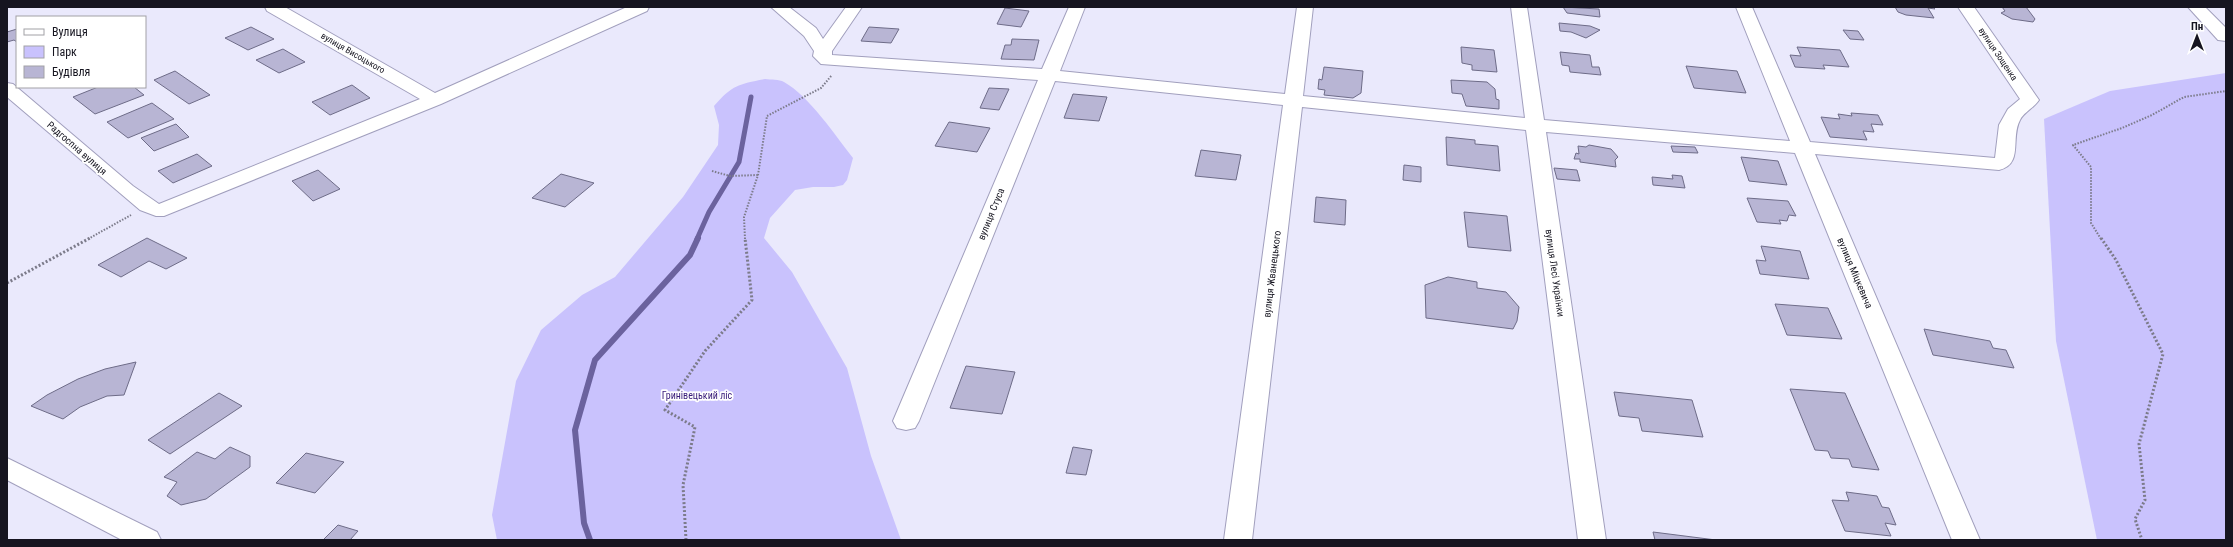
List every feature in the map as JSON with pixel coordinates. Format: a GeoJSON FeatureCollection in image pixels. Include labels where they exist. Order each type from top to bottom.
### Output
{"type":"FeatureCollection","features":[{"type":"Feature","properties":{"kind":"street","name":"вулиця Висоцького"},"geometry":{"type":"LineString","coordinates":[[273,7],[434,100]]}},
{"type":"Feature","properties":{"kind":"street"},"geometry":{"type":"LineString","coordinates":[[148,206],[156,210],[175,207],[434,100],[641,7]]}},
{"type":"Feature","properties":{"kind":"street"},"geometry":{"type":"LineString","coordinates":[[779,7],[810,32],[828,56],[1049,75],[1535,125],[1803,149]]}},
{"type":"Feature","properties":{"kind":"street"},"geometry":{"type":"LineString","coordinates":[[828,56],[854,7]]}},
{"type":"Feature","properties":{"kind":"street","name":"вулиця Стуса"},"geometry":{"type":"LineString","coordinates":[[906,421],[1077,7]]}},
{"type":"Feature","properties":{"kind":"street","name":"вулиця Жванецького"},"geometry":{"type":"LineString","coordinates":[[1238,540],[1305,7]]}},
{"type":"Feature","properties":{"kind":"street","name":"вулиця Лесі Українки"},"geometry":{"type":"LineString","coordinates":[[1519,7],[1592,540]]}},
{"type":"Feature","properties":{"kind":"street","name":"вулиця Міцкевича"},"geometry":{"type":"LineString","coordinates":[[1744,7],[1966,540]]}},
{"type":"Feature","properties":{"kind":"street","name":"вулиця Зощенка"},"geometry":{"type":"LineString","coordinates":[[1803,149],[1999,164],[2005,159],[2008,122],[2016,111],[2030,100],[1966,7]]}},
{"type":"Feature","properties":{"kind":"street"},"geometry":{"type":"LineString","coordinates":[[2196,7],[2224,36]]}},
{"type":"Feature","properties":{"kind":"street","name":"Радгоспна вулиця"},"geometry":{"type":"LineString","coordinates":[[7,88],[148,206]]}},
{"type":"Feature","properties":{"kind":"street"},"geometry":{"type":"LineString","coordinates":[[7,468],[147,540]]}},
{"type":"Feature","properties":{"kind":"path"},"geometry":{"type":"LineString","coordinates":[[686,540],[683,485],[695,427],[665,410],[705,351],[752,300],[746,259],[744,216],[758,175],[767,116],[822,88],[832,77],[828,56]]}},
{"type":"Feature","properties":{"kind":"path"},"geometry":{"type":"LineString","coordinates":[[2142,540],[2135,519],[2145,500],[2139,444],[2163,354],[2116,260],[2091,223],[2091,167],[2074,145],[2122,128],[2152,115],[2184,97],[2226,91]]}},
{"type":"Feature","properties":{"kind":"path"},"geometry":{"type":"LineString","coordinates":[[712,171],[730,176],[758,175]]}},
{"type":"Feature","properties":{"kind":"path"},"geometry":{"type":"LineString","coordinates":[[7,283],[148,206]]}},
{"type":"Feature","properties":{"kind":"green space"},"geometry":{"type":"Polygon","coordinates":[[[2226,73],[2226,540],[2097,540],[2056,341],[2044,119],[2110,91],[2226,73]]]}},
{"type":"Feature","properties":{"kind":"green space","name":"Гринівецький ліс"},"geometry":{"type":"Polygon","coordinates":[[[765,79],[782,81],[793,88],[812,106],[853,158],[847,180],[843,185],[795,190],[770,218],[764,238],[792,272],[847,368],[871,456],[901,540],[497,540],[492,515],[516,381],[541,330],[582,295],[615,277],[683,197],[718,145],[719,125],[714,106],[720,99],[736,86],[765,79]]]}},
{"type":"Feature","properties":{"kind":"building"},"geometry":{"type":"Polygon","coordinates":[[[1563,7],[1599,9],[1600,17],[1567,13],[1563,7]]]}},
{"type":"Feature","properties":{"kind":"building"},"geometry":{"type":"Polygon","coordinates":[[[1895,7],[1933,7],[1935,9],[1928,8],[1934,18],[1906,15],[1898,12],[1895,7]]]}},
{"type":"Feature","properties":{"kind":"building"},"geometry":{"type":"Polygon","coordinates":[[[2002,7],[2026,7],[2035,19],[2033,22],[2012,19],[2001,13],[2005,11],[2002,7]]]}},
{"type":"Feature","properties":{"kind":"building"},"geometry":{"type":"Polygon","coordinates":[[[1005,8],[1029,11],[1021,27],[997,24],[1005,8]]]}},
{"type":"Feature","properties":{"kind":"building"},"geometry":{"type":"Polygon","coordinates":[[[1559,23],[1590,26],[1600,30],[1586,38],[1571,32],[1560,31],[1559,23]]]}},
{"type":"Feature","properties":{"kind":"building"},"geometry":{"type":"Polygon","coordinates":[[[251,27],[274,39],[248,50],[225,38],[251,27]]]}},
{"type":"Feature","properties":{"kind":"building"},"geometry":{"type":"Polygon","coordinates":[[[869,27],[899,29],[891,43],[861,41],[869,27]]]}},
{"type":"Feature","properties":{"kind":"building"},"geometry":{"type":"Polygon","coordinates":[[[16,29],[16,41],[14,40],[7,42],[7,32],[16,29]]]}},
{"type":"Feature","properties":{"kind":"building"},"geometry":{"type":"Polygon","coordinates":[[[1843,30],[1858,31],[1864,40],[1850,39],[1843,30]]]}},
{"type":"Feature","properties":{"kind":"building"},"geometry":{"type":"Polygon","coordinates":[[[1012,39],[1039,40],[1034,60],[1001,59],[1005,45],[1011,45],[1012,39]]]}},
{"type":"Feature","properties":{"kind":"building"},"geometry":{"type":"Polygon","coordinates":[[[1461,47],[1494,50],[1497,72],[1472,70],[1472,65],[1462,63],[1461,47]]]}},
{"type":"Feature","properties":{"kind":"building"},"geometry":{"type":"Polygon","coordinates":[[[1797,47],[1840,50],[1849,67],[1823,65],[1825,69],[1795,67],[1790,55],[1801,56],[1797,47]]]}},
{"type":"Feature","properties":{"kind":"building"},"geometry":{"type":"Polygon","coordinates":[[[283,49],[305,62],[279,73],[256,60],[283,49]]]}},
{"type":"Feature","properties":{"kind":"building"},"geometry":{"type":"Polygon","coordinates":[[[1560,52],[1590,55],[1592,67],[1599,67],[1601,75],[1570,72],[1569,66],[1562,65],[1560,52]]]}},
{"type":"Feature","properties":{"kind":"building"},"geometry":{"type":"Polygon","coordinates":[[[1686,66],[1737,71],[1746,93],[1694,88],[1686,66]]]}},
{"type":"Feature","properties":{"kind":"building"},"geometry":{"type":"Polygon","coordinates":[[[1324,67],[1363,71],[1361,93],[1353,98],[1324,95],[1325,90],[1318,89],[1319,79],[1322,80],[1324,67]]]}},
{"type":"Feature","properties":{"kind":"building"},"geometry":{"type":"Polygon","coordinates":[[[175,71],[210,95],[189,104],[154,80],[175,71]]]}},
{"type":"Feature","properties":{"kind":"building"},"geometry":{"type":"Polygon","coordinates":[[[1451,80],[1487,82],[1495,89],[1496,99],[1499,100],[1499,109],[1466,106],[1462,94],[1452,93],[1451,80]]]}},
{"type":"Feature","properties":{"kind":"building"},"geometry":{"type":"Polygon","coordinates":[[[352,85],[370,98],[330,115],[312,102],[352,85]]]}},
{"type":"Feature","properties":{"kind":"building"},"geometry":{"type":"Polygon","coordinates":[[[96,88],[135,88],[144,95],[95,114],[73,97],[96,88]]]}},
{"type":"Feature","properties":{"kind":"building"},"geometry":{"type":"Polygon","coordinates":[[[989,88],[1009,89],[999,110],[980,108],[989,88]]]}},
{"type":"Feature","properties":{"kind":"building"},"geometry":{"type":"Polygon","coordinates":[[[1073,94],[1107,97],[1099,121],[1064,118],[1073,94]]]}},
{"type":"Feature","properties":{"kind":"building"},"geometry":{"type":"Polygon","coordinates":[[[152,103],[174,119],[128,138],[107,122],[152,103]]]}},
{"type":"Feature","properties":{"kind":"building"},"geometry":{"type":"Polygon","coordinates":[[[1851,113],[1878,115],[1883,125],[1871,124],[1874,132],[1863,131],[1867,140],[1830,137],[1821,117],[1840,119],[1838,114],[1852,116],[1851,113]]]}},
{"type":"Feature","properties":{"kind":"building"},"geometry":{"type":"Polygon","coordinates":[[[949,122],[990,128],[977,152],[935,146],[949,122]]]}},
{"type":"Feature","properties":{"kind":"building"},"geometry":{"type":"Polygon","coordinates":[[[176,124],[189,137],[154,151],[141,138],[176,124]]]}},
{"type":"Feature","properties":{"kind":"building"},"geometry":{"type":"Polygon","coordinates":[[[1446,137],[1475,140],[1475,144],[1498,146],[1500,171],[1447,165],[1446,137]]]}},
{"type":"Feature","properties":{"kind":"building"},"geometry":{"type":"Polygon","coordinates":[[[1589,145],[1611,149],[1618,157],[1615,160],[1616,167],[1580,162],[1580,159],[1574,159],[1576,153],[1579,154],[1578,146],[1586,147],[1589,145]]]}},
{"type":"Feature","properties":{"kind":"building"},"geometry":{"type":"Polygon","coordinates":[[[1671,146],[1695,147],[1698,153],[1673,152],[1671,146]]]}},
{"type":"Feature","properties":{"kind":"building"},"geometry":{"type":"Polygon","coordinates":[[[1201,150],[1241,155],[1236,180],[1195,176],[1201,150]]]}},
{"type":"Feature","properties":{"kind":"building"},"geometry":{"type":"Polygon","coordinates":[[[197,154],[212,166],[173,183],[158,171],[197,154]]]}},
{"type":"Feature","properties":{"kind":"building"},"geometry":{"type":"Polygon","coordinates":[[[1741,157],[1778,161],[1787,185],[1749,181],[1741,157]]]}},
{"type":"Feature","properties":{"kind":"building"},"geometry":{"type":"Polygon","coordinates":[[[1404,165],[1421,167],[1421,182],[1403,180],[1404,165]]]}},
{"type":"Feature","properties":{"kind":"building"},"geometry":{"type":"Polygon","coordinates":[[[1554,168],[1577,170],[1580,181],[1557,179],[1554,168]]]}},
{"type":"Feature","properties":{"kind":"building"},"geometry":{"type":"Polygon","coordinates":[[[318,170],[340,189],[313,201],[292,181],[318,170]]]}},
{"type":"Feature","properties":{"kind":"building"},"geometry":{"type":"Polygon","coordinates":[[[561,174],[594,183],[565,207],[532,198],[561,174]]]}},
{"type":"Feature","properties":{"kind":"building"},"geometry":{"type":"Polygon","coordinates":[[[1672,175],[1682,176],[1685,188],[1653,185],[1652,177],[1673,179],[1672,175]]]}},
{"type":"Feature","properties":{"kind":"building"},"geometry":{"type":"Polygon","coordinates":[[[1316,197],[1346,200],[1345,225],[1314,222],[1316,197]]]}},
{"type":"Feature","properties":{"kind":"building"},"geometry":{"type":"Polygon","coordinates":[[[1747,198],[1788,201],[1796,216],[1789,215],[1787,221],[1779,220],[1781,224],[1757,222],[1747,198]]]}},
{"type":"Feature","properties":{"kind":"building"},"geometry":{"type":"Polygon","coordinates":[[[1464,212],[1507,216],[1511,251],[1468,247],[1464,212]]]}},
{"type":"Feature","properties":{"kind":"building"},"geometry":{"type":"Polygon","coordinates":[[[147,238],[187,258],[166,269],[149,261],[121,277],[98,265],[147,238]]]}},
{"type":"Feature","properties":{"kind":"building"},"geometry":{"type":"Polygon","coordinates":[[[1761,246],[1800,251],[1809,279],[1760,274],[1756,260],[1766,261],[1761,246]]]}},
{"type":"Feature","properties":{"kind":"building"},"geometry":{"type":"Polygon","coordinates":[[[1448,277],[1477,282],[1477,288],[1506,292],[1519,307],[1517,321],[1513,329],[1426,318],[1425,285],[1448,277]]]}},
{"type":"Feature","properties":{"kind":"building"},"geometry":{"type":"Polygon","coordinates":[[[1775,304],[1828,308],[1842,339],[1787,335],[1775,304]]]}},
{"type":"Feature","properties":{"kind":"building"},"geometry":{"type":"Polygon","coordinates":[[[1924,329],[1990,341],[1993,348],[2006,350],[2014,368],[1933,355],[1924,329]]]}},
{"type":"Feature","properties":{"kind":"building"},"geometry":{"type":"Polygon","coordinates":[[[136,362],[124,395],[107,396],[80,407],[63,419],[31,406],[47,395],[78,379],[105,369],[136,362]]]}},
{"type":"Feature","properties":{"kind":"building"},"geometry":{"type":"Polygon","coordinates":[[[966,366],[1015,372],[1002,414],[950,408],[966,366]]]}},
{"type":"Feature","properties":{"kind":"building"},"geometry":{"type":"Polygon","coordinates":[[[1790,389],[1845,393],[1879,470],[1852,467],[1849,459],[1831,458],[1828,451],[1815,450],[1790,389]]]}},
{"type":"Feature","properties":{"kind":"building"},"geometry":{"type":"Polygon","coordinates":[[[1614,392],[1692,400],[1703,437],[1642,431],[1639,418],[1619,416],[1614,392]]]}},
{"type":"Feature","properties":{"kind":"building"},"geometry":{"type":"Polygon","coordinates":[[[219,393],[242,406],[170,454],[148,440],[219,393]]]}},
{"type":"Feature","properties":{"kind":"building"},"geometry":{"type":"Polygon","coordinates":[[[230,447],[250,456],[250,467],[206,499],[181,505],[167,496],[177,482],[164,477],[197,452],[215,459],[230,447]]]}},
{"type":"Feature","properties":{"kind":"building"},"geometry":{"type":"Polygon","coordinates":[[[1073,447],[1092,450],[1086,475],[1066,473],[1073,447]]]}},
{"type":"Feature","properties":{"kind":"building"},"geometry":{"type":"Polygon","coordinates":[[[306,453],[344,462],[315,493],[276,483],[306,453]]]}},
{"type":"Feature","properties":{"kind":"building"},"geometry":{"type":"Polygon","coordinates":[[[1846,492],[1877,496],[1882,507],[1889,508],[1896,525],[1885,523],[1891,536],[1845,531],[1832,500],[1849,501],[1846,492]]]}},
{"type":"Feature","properties":{"kind":"building"},"geometry":{"type":"Polygon","coordinates":[[[338,525],[358,531],[350,540],[323,540],[338,525]]]}},
{"type":"Feature","properties":{"kind":"building"},"geometry":{"type":"Polygon","coordinates":[[[1653,532],[1716,540],[1655,540],[1653,532]]]}},
{"type":"Feature","properties":{"kind":"waterway"},"geometry":{"type":"LineString","coordinates":[[697,239],[709,212],[739,162],[751,97]]}},
{"type":"Feature","properties":{"kind":"waterway"},"geometry":{"type":"LineString","coordinates":[[590,540],[584,523],[575,430],[595,360],[690,255],[698,238]]}}]}
